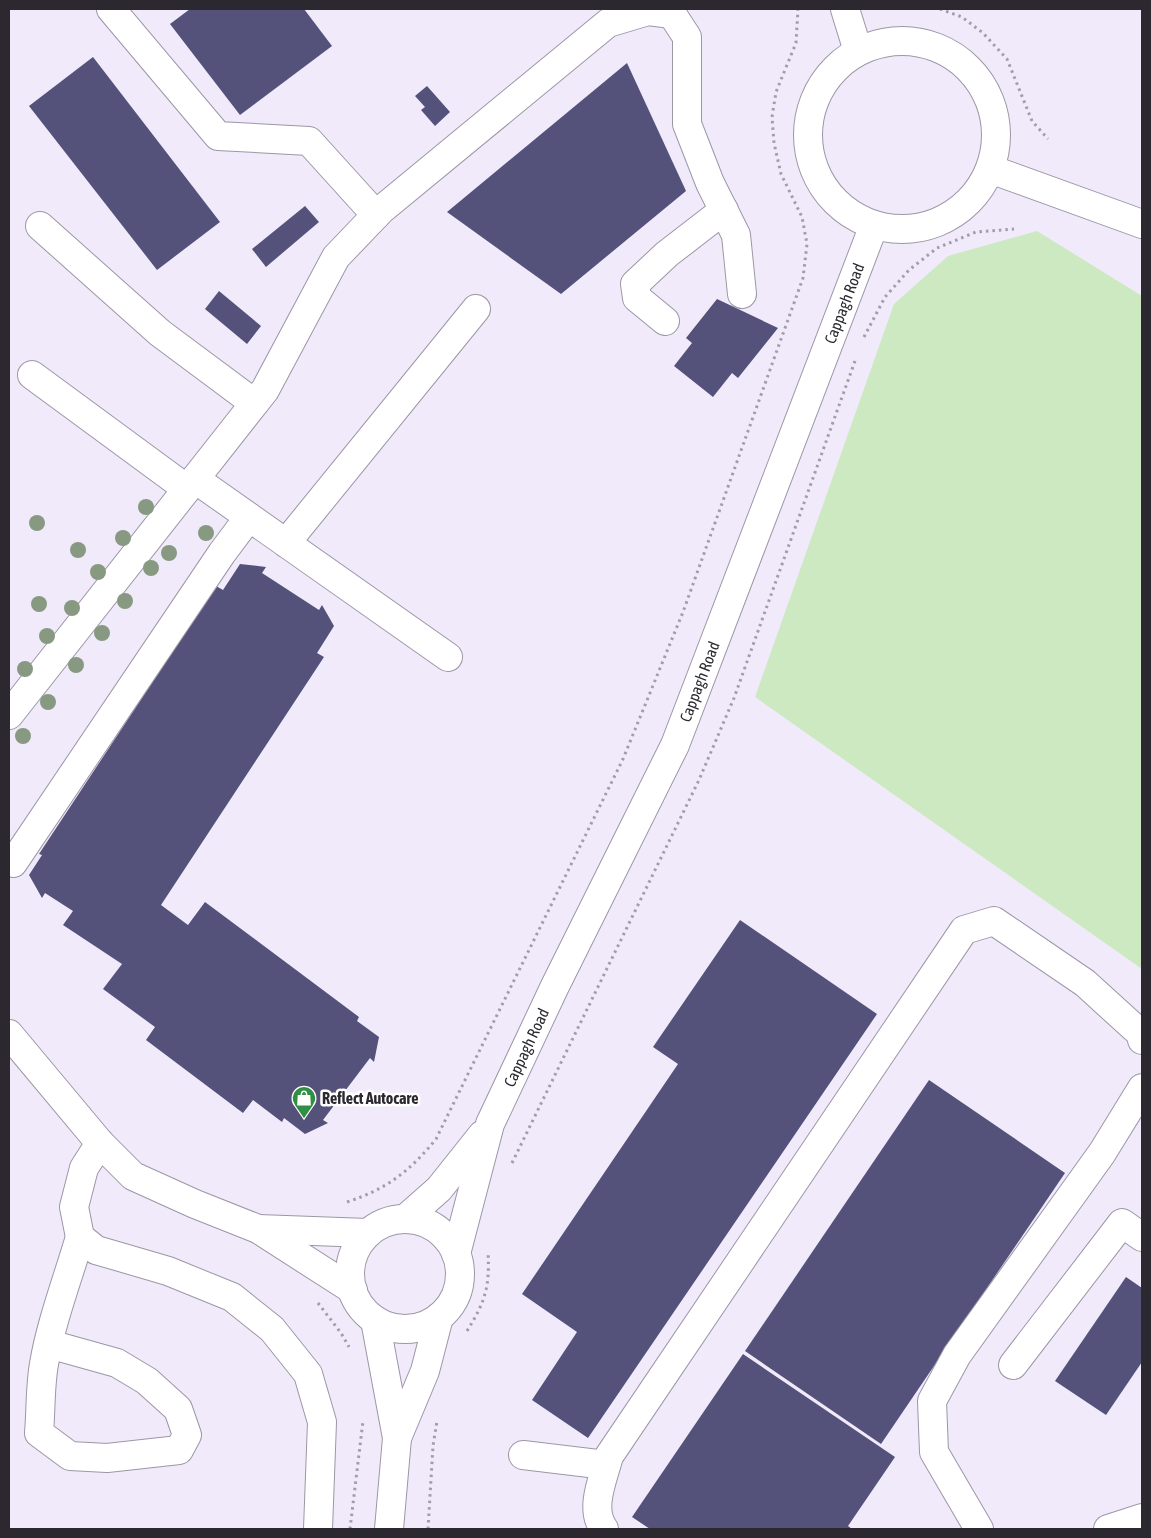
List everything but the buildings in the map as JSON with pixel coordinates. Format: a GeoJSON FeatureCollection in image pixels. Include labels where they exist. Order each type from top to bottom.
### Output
{"type":"FeatureCollection","features":[{"type":"Feature","properties":{"kind":"street"},"geometry":{"type":"LineString","coordinates":[[110,9],[218,136],[310,141],[376,215]]}},
{"type":"Feature","properties":{"kind":"street"},"geometry":{"type":"LineString","coordinates":[[845,9],[858,51]]}},
{"type":"Feature","properties":{"kind":"street"},"geometry":{"type":"LineString","coordinates":[[9,715],[264,390],[336,257],[376,215],[621,13],[648,11],[672,14],[687,37],[687,124],[710,182],[736,235],[742,294]]}},
{"type":"Feature","properties":{"kind":"street"},"geometry":{"type":"LineString","coordinates":[[898,40],[931,44],[960,60],[982,85],[994,113],[996,142],[990,169],[974,196],[950,216],[925,226],[899,229],[874,225],[844,210],[824,189],[810,158],[808,123],[816,95],[831,72],[858,51],[873,44],[898,40]]}},
{"type":"Feature","properties":{"kind":"street"},"geometry":{"type":"LineString","coordinates":[[990,169],[1142,224]]}},
{"type":"Feature","properties":{"kind":"street"},"geometry":{"type":"LineString","coordinates":[[665,321],[637,298],[635,284],[667,254],[724,210]]}},
{"type":"Feature","properties":{"kind":"street","name":"Cappagh Road"},"geometry":{"type":"LineString","coordinates":[[456,1254],[490,1124],[555,986],[675,745],[874,225]]}},
{"type":"Feature","properties":{"kind":"street"},"geometry":{"type":"LineString","coordinates":[[40,226],[160,333],[254,403]]}},
{"type":"Feature","properties":{"kind":"street"},"geometry":{"type":"LineString","coordinates":[[286,543],[476,309]]}},
{"type":"Feature","properties":{"kind":"street"},"geometry":{"type":"LineString","coordinates":[[32,375],[191,484],[249,517],[448,657]]}},
{"type":"Feature","properties":{"kind":"street"},"geometry":{"type":"LineString","coordinates":[[14,863],[222,553],[249,517]]}},
{"type":"Feature","properties":{"kind":"street"},"geometry":{"type":"LineString","coordinates":[[604,1529],[598,1521],[596,1505],[609,1456],[964,930],[994,921],[1085,983],[1142,1034],[1142,1040]]}},
{"type":"Feature","properties":{"kind":"street"},"geometry":{"type":"LineString","coordinates":[[9,1034],[100,1143],[133,1176],[195,1204],[258,1229],[353,1290]]}},
{"type":"Feature","properties":{"kind":"street"},"geometry":{"type":"LineString","coordinates":[[979,1529],[934,1452],[932,1401],[957,1355],[1102,1153],[1142,1088]]}},
{"type":"Feature","properties":{"kind":"street","name":"Cappagh Road"},"geometry":{"type":"LineString","coordinates":[[405,1219],[439,1189],[490,1124]]}},
{"type":"Feature","properties":{"kind":"street"},"geometry":{"type":"LineString","coordinates":[[49,1344],[117,1363],[147,1381],[178,1409],[187,1435],[179,1450],[108,1458],[70,1456],[39,1433],[44,1364],[49,1344],[80,1237],[74,1207],[84,1168],[100,1143]]}},
{"type":"Feature","properties":{"kind":"street","name":"Cappagh Road"},"geometry":{"type":"LineString","coordinates":[[389,1529],[397,1438],[375,1320],[363,1309],[350,1280],[351,1264],[356,1247],[368,1233],[383,1223],[405,1219],[418,1220],[434,1227],[447,1239],[456,1254],[460,1271],[458,1289],[451,1304],[439,1317],[425,1371],[397,1438]]}},
{"type":"Feature","properties":{"kind":"street"},"geometry":{"type":"LineString","coordinates":[[1013,1365],[1122,1223],[1142,1237]]}},
{"type":"Feature","properties":{"kind":"street"},"geometry":{"type":"LineString","coordinates":[[258,1229],[368,1233]]}},
{"type":"Feature","properties":{"kind":"street"},"geometry":{"type":"LineString","coordinates":[[80,1237],[96,1250],[168,1271],[232,1297],[272,1329],[308,1374],[322,1422],[318,1529]]}},
{"type":"Feature","properties":{"kind":"street"},"geometry":{"type":"LineString","coordinates":[[375,1320],[390,1326],[406,1328],[423,1325],[439,1317]]}},
{"type":"Feature","properties":{"kind":"street"},"geometry":{"type":"LineString","coordinates":[[523,1455],[606,1466]]}},
{"type":"Feature","properties":{"kind":"street"},"geometry":{"type":"LineString","coordinates":[[1108,1529],[1142,1518]]}},
{"type":"Feature","properties":{"kind":"path"},"geometry":{"type":"LineString","coordinates":[[343,1203],[370,1194],[400,1177],[419,1160],[436,1139],[623,759],[683,612],[803,278],[807,244],[802,217],[781,174],[774,143],[772,117],[776,92],[796,43],[798,9]]}},
{"type":"Feature","properties":{"kind":"path"},"geometry":{"type":"LineString","coordinates":[[940,9],[962,17],[983,33],[1007,59],[1032,121],[1048,139]]}},
{"type":"Feature","properties":{"kind":"path"},"geometry":{"type":"LineString","coordinates":[[864,338],[885,297],[909,270],[938,248],[976,232],[1014,229]]}},
{"type":"Feature","properties":{"kind":"path"},"geometry":{"type":"LineString","coordinates":[[510,1167],[699,780],[734,698],[857,356]]}},
{"type":"Feature","properties":{"kind":"path"},"geometry":{"type":"LineString","coordinates":[[466,1333],[484,1302],[489,1282],[488,1250]]}},
{"type":"Feature","properties":{"kind":"path"},"geometry":{"type":"LineString","coordinates":[[428,1529],[433,1446],[437,1418]]}},
{"type":"Feature","properties":{"kind":"green space"},"geometry":{"type":"Polygon","coordinates":[[[1037,231],[1142,296],[1142,969],[755,697],[894,304],[948,256],[1037,231]]]}},
{"type":"Feature","properties":{"kind":"place","name":"Reflect Autocare"},"geometry":{"type":"Point","coordinates":[304,1119]}}]}
